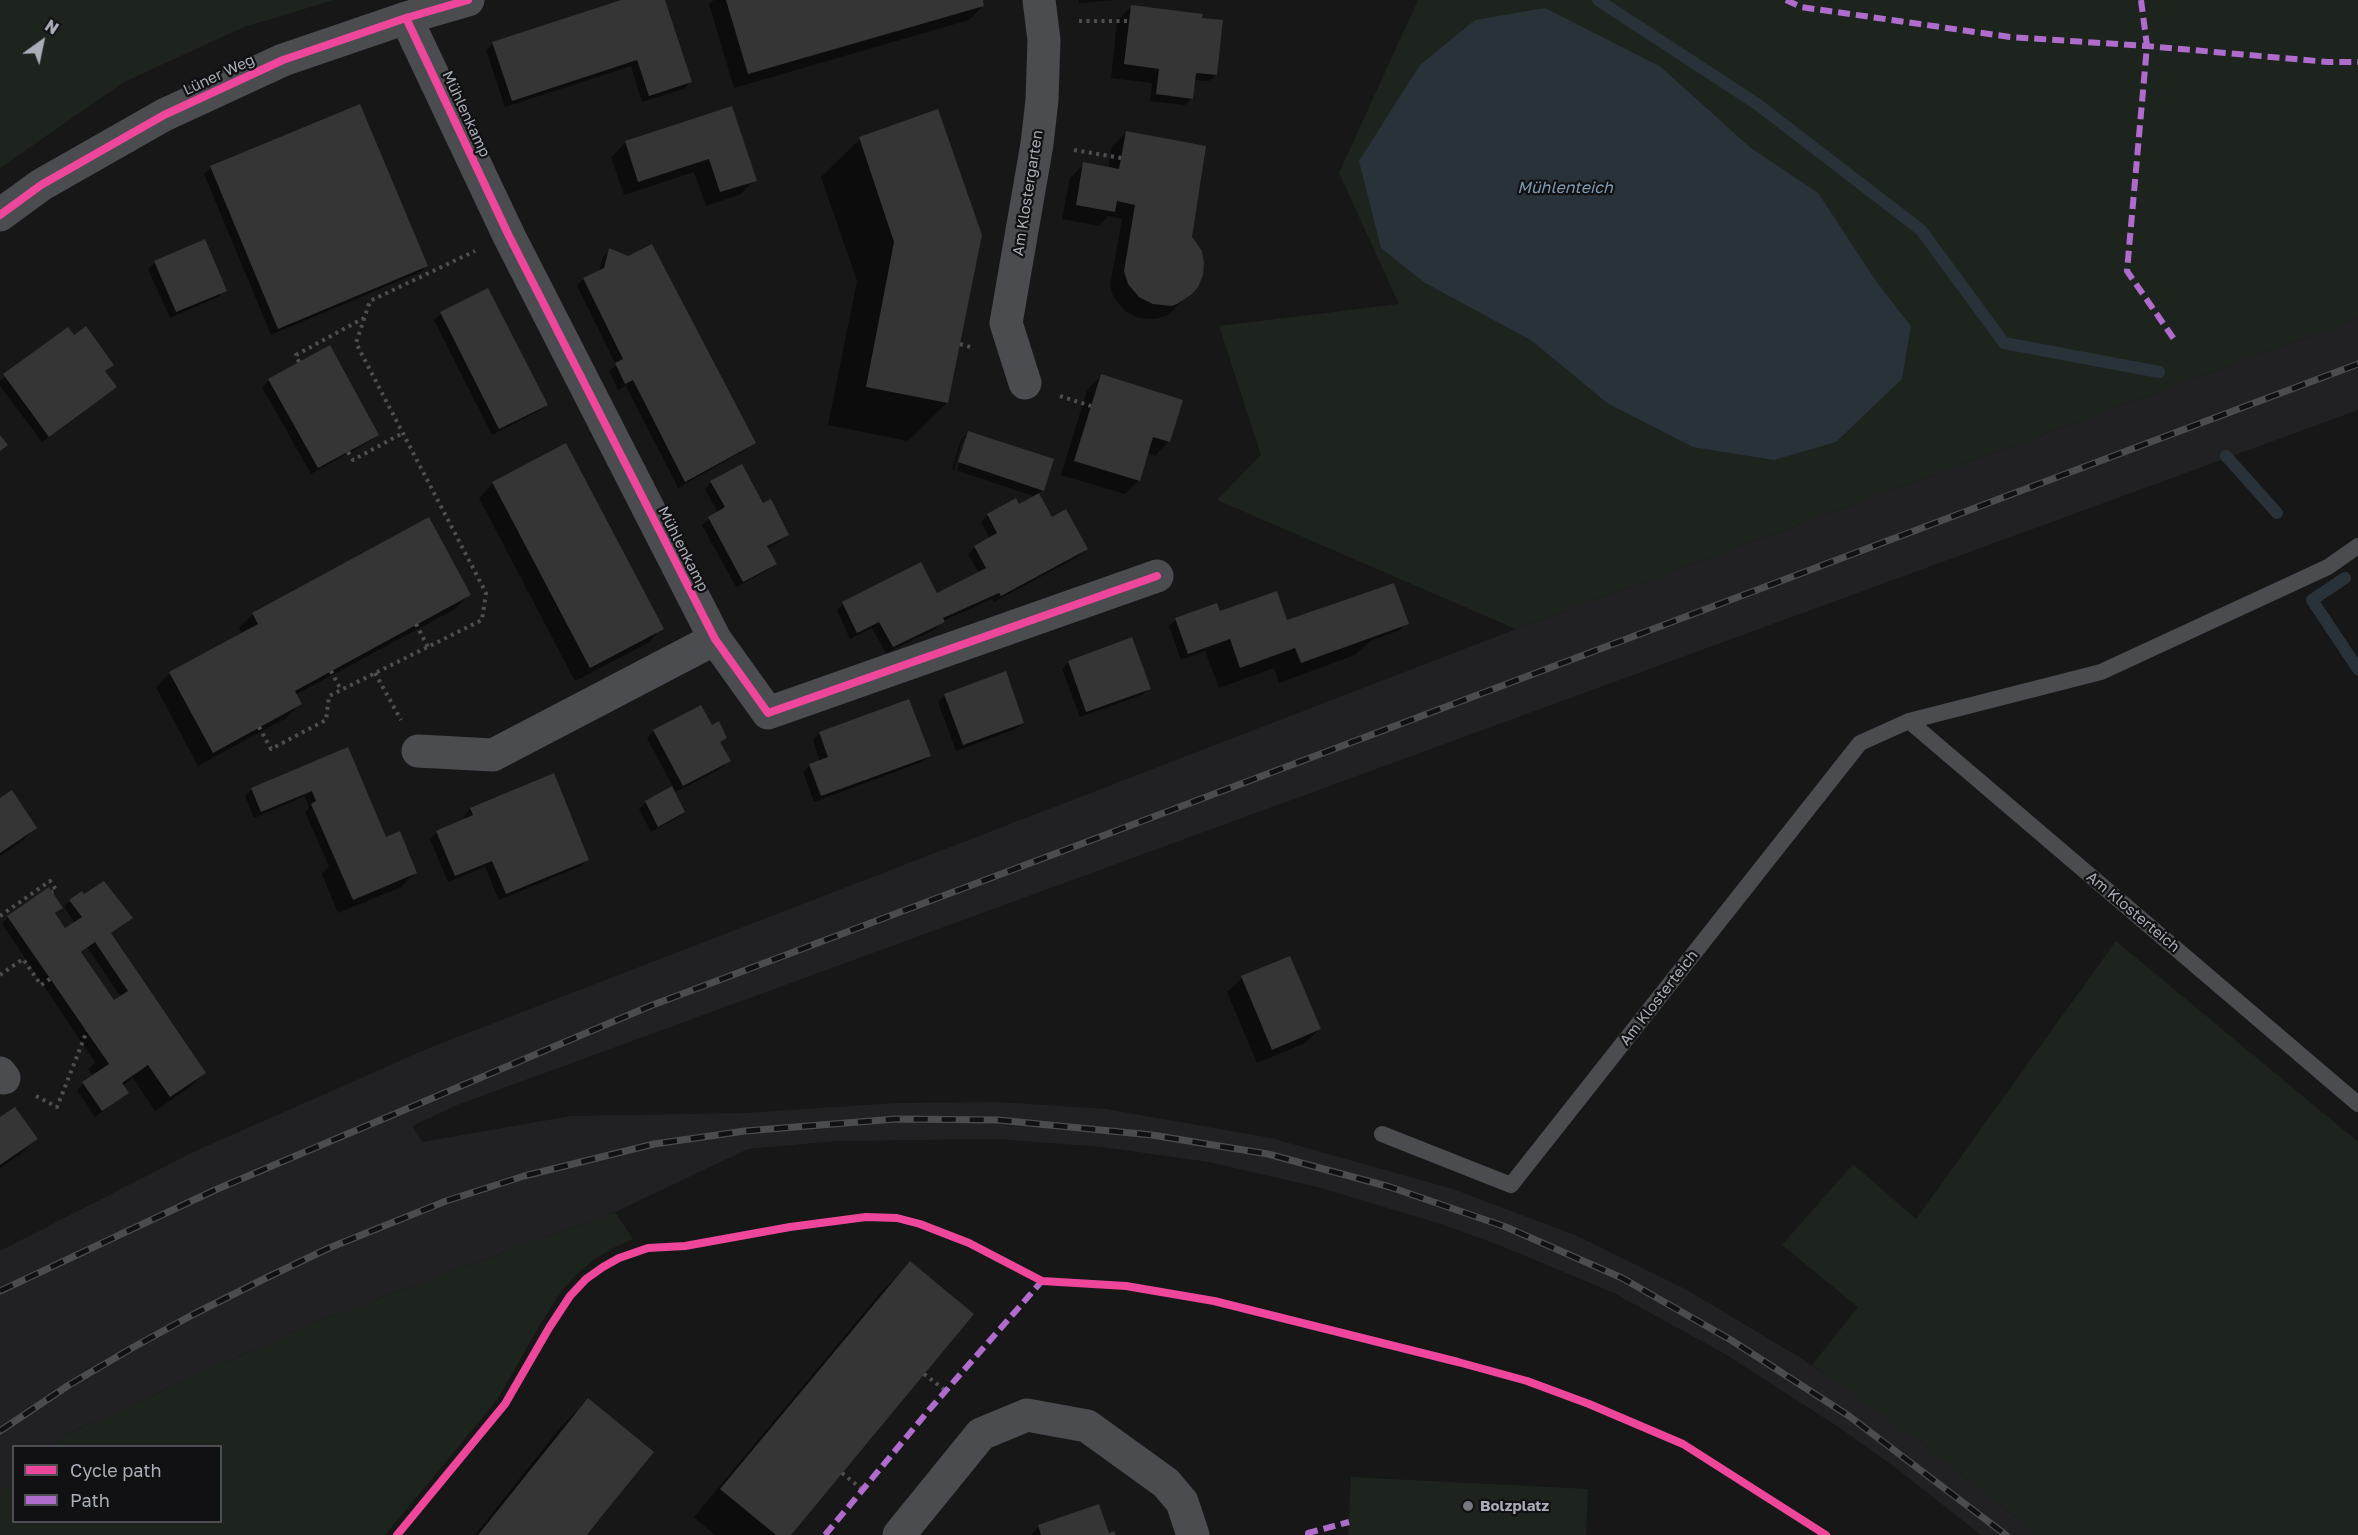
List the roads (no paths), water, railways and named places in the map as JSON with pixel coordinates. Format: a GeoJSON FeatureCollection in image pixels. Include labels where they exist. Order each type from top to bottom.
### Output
{"type":"FeatureCollection","features":[{"type":"Feature","properties":{"kind":"street","name":"Lüner Weg"},"geometry":{"type":"LineString","coordinates":[[0,215],[41,184],[164,115],[283,60],[406,18],[468,0]]}},
{"type":"Feature","properties":{"kind":"street","name":"Am Klostergarten"},"geometry":{"type":"LineString","coordinates":[[1025,383],[1006,323],[1038,144],[1044,40],[1040,5]]}},
{"type":"Feature","properties":{"kind":"street","name":"Mühlenkamp"},"geometry":{"type":"LineString","coordinates":[[406,18],[509,236],[715,639],[768,713],[1157,576]]}},
{"type":"Feature","properties":{"kind":"street"},"geometry":{"type":"LineString","coordinates":[[418,751],[493,755],[715,639]]}},
{"type":"Feature","properties":{"kind":"street"},"geometry":{"type":"LineString","coordinates":[[899,1535],[981,1434],[1027,1415],[1087,1426],[1166,1483],[1182,1502],[1193,1535]]}},
{"type":"Feature","properties":{"kind":"lane","name":"Am Klosterteich"},"geometry":{"type":"LineString","coordinates":[[1382,1134],[1511,1185],[1860,743],[1909,722],[2101,672],[2328,567],[2358,546]]}},
{"type":"Feature","properties":{"kind":"lane","name":"Am Klosterteich"},"geometry":{"type":"LineString","coordinates":[[1909,722],[2358,1104]]}},
{"type":"Feature","properties":{"kind":"water","name":"Mühlenteich"},"geometry":{"type":"Polygon","coordinates":[[[1545,8],[1661,67],[1751,148],[1818,193],[1876,281],[1911,326],[1902,379],[1836,442],[1774,460],[1693,447],[1607,403],[1532,341],[1425,283],[1381,248],[1359,161],[1420,65],[1475,20],[1545,8]]]}},
{"type":"Feature","properties":{"kind":"waterway"},"geometry":{"type":"LineString","coordinates":[[1598,0],[1757,104],[1921,230],[2004,343],[2159,372]]}},
{"type":"Feature","properties":{"kind":"waterway"},"geometry":{"type":"LineString","coordinates":[[2226,456],[2277,513]]}},
{"type":"Feature","properties":{"kind":"waterway"},"geometry":{"type":"LineString","coordinates":[[2345,578],[2312,600],[2358,669]]}},
{"type":"Feature","properties":{"kind":"railway"},"geometry":{"type":"LineString","coordinates":[[0,1291],[215,1190],[650,1006],[2358,364]]}},
{"type":"Feature","properties":{"kind":"railway"},"geometry":{"type":"LineString","coordinates":[[0,1431],[69,1385],[132,1348],[268,1277],[329,1248],[446,1201],[524,1176],[654,1144],[745,1131],[896,1119],[998,1120],[1152,1135],[1268,1154],[1390,1187],[1506,1227],[1622,1278],[1731,1340],[1849,1416],[2006,1535]]}},
{"type":"Feature","properties":{"kind":"place","name":"Bolzplatz"},"geometry":{"type":"Point","coordinates":[1468,1506]}}]}
